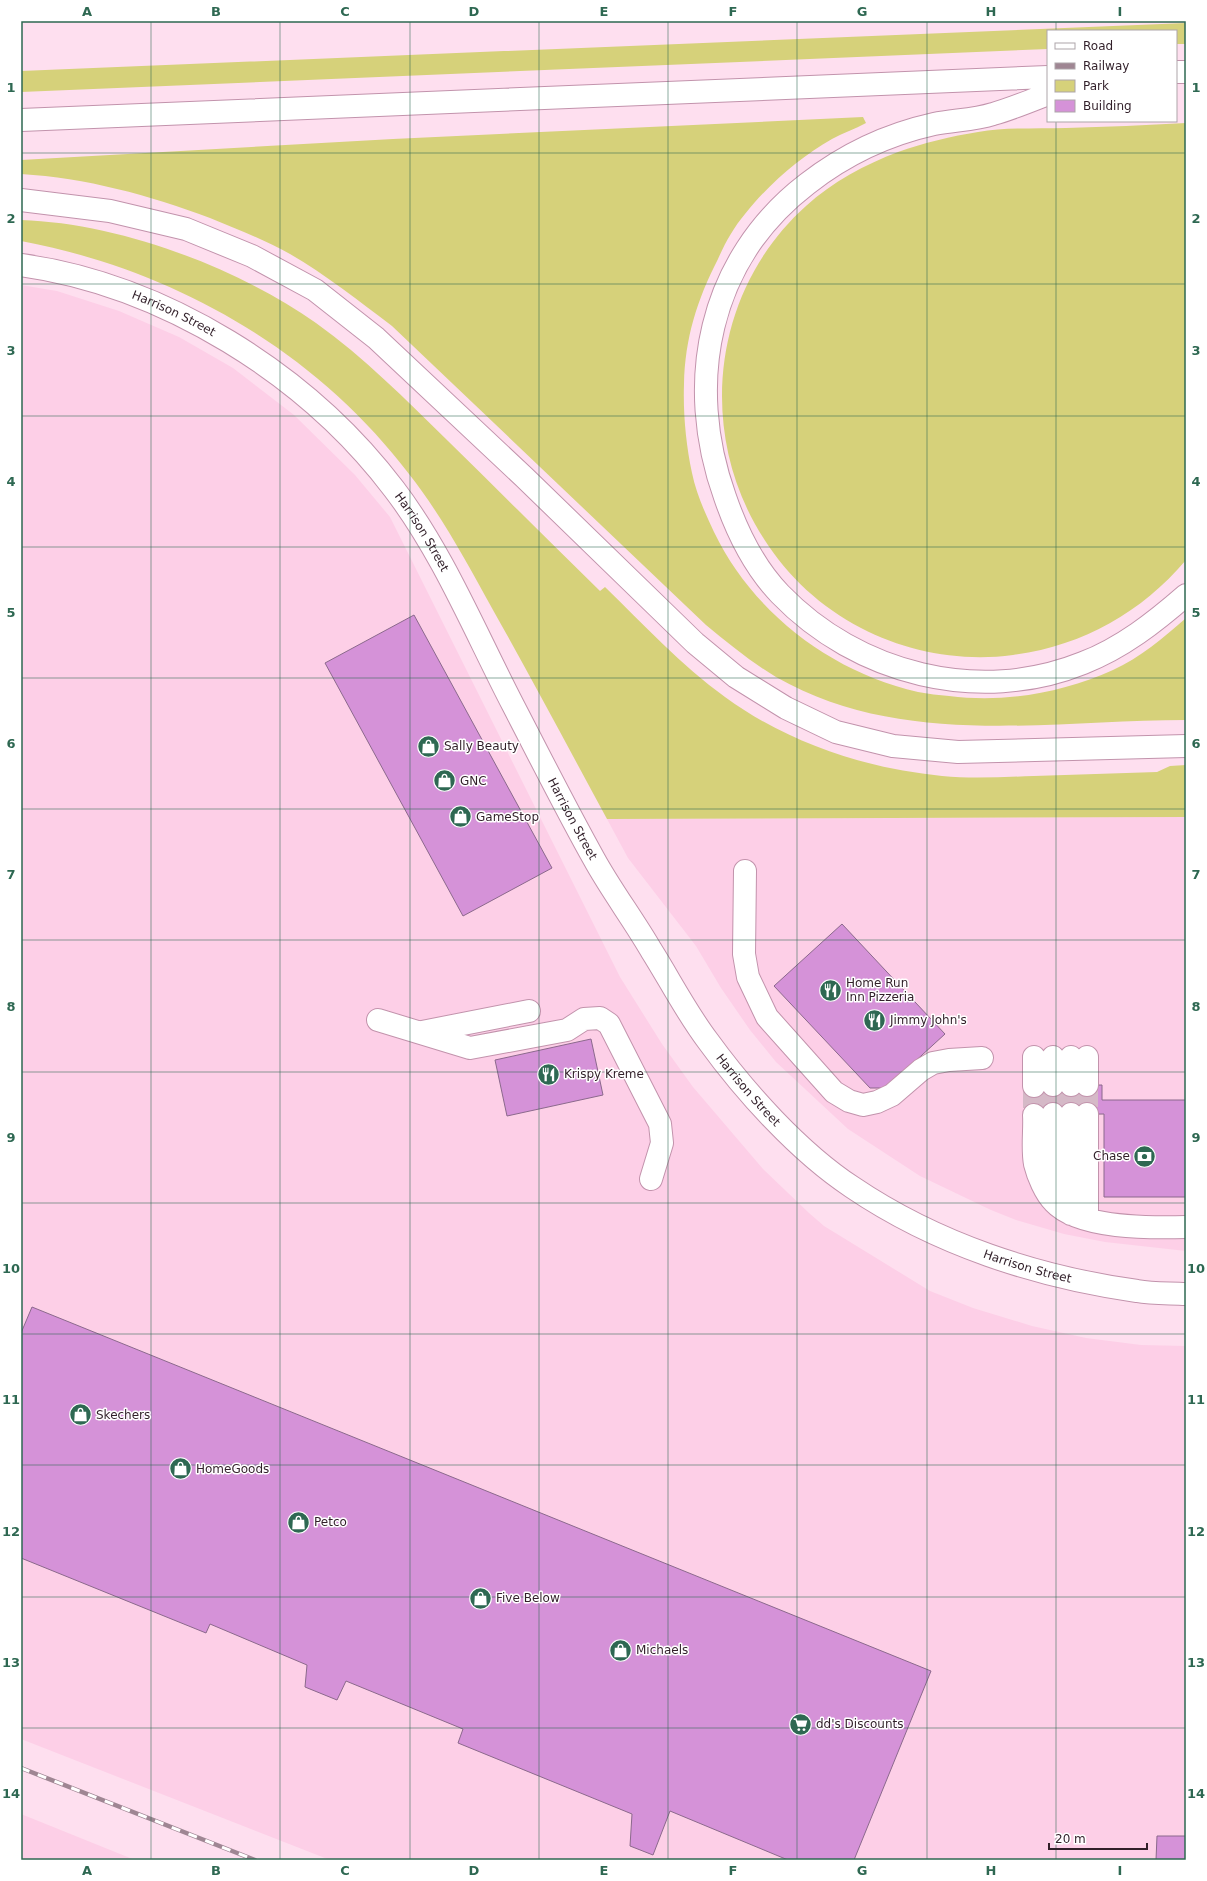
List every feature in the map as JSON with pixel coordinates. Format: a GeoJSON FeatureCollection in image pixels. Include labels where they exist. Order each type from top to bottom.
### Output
{"type":"FeatureCollection","features":[{"type":"Feature","properties":{"kind":"main road"},"geometry":{"type":"LineString","coordinates":[[21,120],[1047,77]]}},
{"type":"Feature","properties":{"kind":"main road"},"geometry":{"type":"LineString","coordinates":[[1047,94],[990,115],[935,124],[902,133],[866,148],[836,164],[806,184],[781,207],[756,236],[736,265],[720,304],[709,346],[704,386],[706,419],[716,474],[734,522],[754,562],[783,597],[805,618],[840,643],[886,665],[926,677],[970,682],[1010,681],[1064,670],[1084,663],[1120,645],[1156,621],[1186,595]]}},
{"type":"Feature","properties":{"kind":"main road"},"geometry":{"type":"LineString","coordinates":[[21,200],[110,211],[186,230],[252,256],[315,290],[376,338],[524,477],[695,643],[736,677],[786,708],[830,729],[893,746],[958,752],[1186,746]]}},
{"type":"Feature","properties":{"kind":"main road","name":"Harrison Street"},"geometry":{"type":"LineString","coordinates":[[21,265],[49,269],[124,290],[189,319],[244,351],[305,394],[349,437],[394,488],[429,540],[595,862],[651,949],[673,989],[717,1053],[751,1094],[798,1142],[850,1186],[904,1218],[980,1253],[1058,1276],[1138,1292],[1186,1294]]}},
{"type":"Feature","properties":{"kind":"main road"},"geometry":{"type":"LineString","coordinates":[[745,871],[744,954],[748,978],[767,1017],[834,1092],[850,1101],[863,1105],[877,1102],[892,1095],[921,1070],[933,1063],[949,1060],[982,1058]]}},
{"type":"Feature","properties":{"kind":"main road"},"geometry":{"type":"LineString","coordinates":[[419,1032],[529,1011]]}},
{"type":"Feature","properties":{"kind":"main road"},"geometry":{"type":"LineString","coordinates":[[378,1020],[470,1048],[567,1030],[584,1019],[600,1018],[609,1024],[660,1124],[662,1143],[651,1179]]}},
{"type":"Feature","properties":{"kind":"main road"},"geometry":{"type":"LineString","coordinates":[[1061,1057],[1061,1085],[1061,1057]]}},
{"type":"Feature","properties":{"kind":"main road"},"geometry":{"type":"LineString","coordinates":[[1071,1211],[1061,1115],[1071,1211]]}},
{"type":"Feature","properties":{"kind":"main road"},"geometry":{"type":"LineString","coordinates":[[1071,1211],[1117,1226],[1139,1228],[1186,1227]]}},
{"type":"Feature","properties":{"kind":"shaded area"},"geometry":{"type":"Polygon","coordinates":[[[21,285],[57,291],[119,311],[179,337],[233,368],[294,415],[355,475],[390,517],[620,977],[662,1044],[693,1087],[763,1169],[809,1213],[824,1226],[930,1291],[973,1308],[1032,1326],[1086,1338],[1141,1345],[1186,1346],[1186,1860],[330,1860],[21,1739],[21,285]]]}},
{"type":"Feature","properties":{"kind":"shaded area"},"geometry":{"type":"Polygon","coordinates":[[[1186,817],[1186,1251],[1105,1242],[1064,1234],[1016,1220],[991,1210],[920,1176],[848,1129],[776,1062],[750,1030],[721,988],[696,946],[628,858],[607,819],[1186,817]]]}},
{"type":"Feature","properties":{"kind":"shaded area"},"geometry":{"type":"Polygon","coordinates":[[[21,1814],[135,1860],[21,1860],[21,1814]]]}},
{"type":"Feature","properties":{"kind":"green space"},"geometry":{"type":"Polygon","coordinates":[[[1186,23],[1186,44],[1177,44],[1177,30],[1047,30],[1047,49],[21,92],[21,71],[1186,23]]]}},
{"type":"Feature","properties":{"kind":"green space"},"geometry":{"type":"Polygon","coordinates":[[[863,117],[866,123],[832,139],[808,154],[785,172],[754,203],[737,224],[727,241],[698,304],[690,335],[685,367],[685,429],[696,488],[714,532],[730,561],[750,588],[773,613],[798,635],[826,654],[855,670],[886,683],[922,693],[970,698],[1012,697],[1074,685],[1123,665],[1160,640],[1186,618],[1186,720],[977,726],[925,722],[874,714],[824,700],[776,677],[749,659],[706,625],[392,326],[342,288],[290,254],[261,239],[210,218],[164,202],[117,189],[69,179],[21,174],[21,160],[393,139],[863,117]]]}},
{"type":"Feature","properties":{"kind":"green space"},"geometry":{"type":"Polygon","coordinates":[[[1186,123],[1186,560],[1150,596],[1130,611],[1108,624],[1063,644],[1038,651],[1013,655],[993,657],[954,656],[916,649],[861,628],[832,611],[806,590],[773,553],[742,498],[729,455],[722,410],[724,365],[733,321],[750,279],[774,240],[816,197],[850,174],[886,157],[927,143],[999,129],[1186,123]]]}},
{"type":"Feature","properties":{"kind":"green space"},"geometry":{"type":"Polygon","coordinates":[[[21,220],[58,223],[97,229],[136,239],[175,252],[214,267],[250,284],[285,303],[316,323],[368,364],[600,591],[605,587],[663,644],[709,685],[749,713],[775,728],[828,751],[856,760],[884,767],[942,776],[988,778],[1157,772],[1170,766],[1186,765],[1186,817],[607,819],[454,540],[421,490],[372,430],[330,389],[285,353],[236,322],[185,294],[132,272],[77,254],[21,241],[21,220]]]}},
{"type":"Feature","properties":{"kind":"building"},"geometry":{"type":"Polygon","coordinates":[[[414,615],[552,868],[463,916],[325,663],[414,615]]]}},
{"type":"Feature","properties":{"kind":"building"},"geometry":{"type":"Polygon","coordinates":[[[842,924],[945,1034],[886,1088],[870,1088],[774,986],[842,924]]]}},
{"type":"Feature","properties":{"kind":"building"},"geometry":{"type":"Polygon","coordinates":[[[591,1039],[603,1095],[507,1116],[495,1060],[591,1039]]]}},
{"type":"Feature","properties":{"kind":"building","name":"Chase"},"geometry":{"type":"Polygon","coordinates":[[[1102,1085],[1102,1100],[1186,1100],[1186,1197],[1104,1197],[1104,1114],[1030,1115],[1030,1086],[1102,1085]]]}},
{"type":"Feature","properties":{"kind":"building"},"geometry":{"type":"Polygon","coordinates":[[[32,1307],[931,1671],[854,1860],[788,1860],[670,1811],[653,1855],[630,1846],[632,1814],[458,1743],[463,1729],[346,1681],[337,1700],[305,1687],[307,1665],[210,1624],[206,1633],[21,1558],[21,1333],[32,1307]]]}},
{"type":"Feature","properties":{"kind":"building"},"geometry":{"type":"Polygon","coordinates":[[[1157,1836],[1186,1836],[1186,1860],[1156,1860],[1157,1836]]]}},
{"type":"Feature","properties":{"kind":"tunnel"},"geometry":{"type":"LineString","coordinates":[[1053,1085],[1053,1114]]}},
{"type":"Feature","properties":{"kind":"tunnel"},"geometry":{"type":"LineString","coordinates":[[1071,1085],[1071,1114]]}},
{"type":"Feature","properties":{"kind":"tunnel"},"geometry":{"type":"LineString","coordinates":[[1087,1085],[1087,1114]]}},
{"type":"Feature","properties":{"kind":"tunnel"},"geometry":{"type":"LineString","coordinates":[[1034,1086],[1034,1115]]}},
{"type":"Feature","properties":{"kind":"railway"},"geometry":{"type":"LineString","coordinates":[[21,1768],[255,1860]]}},
{"type":"Feature","properties":{"kind":"place","name":"Sally Beauty"},"geometry":{"type":"Point","coordinates":[429,746]}},
{"type":"Feature","properties":{"kind":"place","name":"GNC"},"geometry":{"type":"Point","coordinates":[445,781]}},
{"type":"Feature","properties":{"kind":"place","name":"GameStop"},"geometry":{"type":"Point","coordinates":[460,817]}},
{"type":"Feature","properties":{"kind":"place","name":"Home Run Inn Pizzeria"},"geometry":{"type":"Point","coordinates":[831,990]}},
{"type":"Feature","properties":{"kind":"place","name":"Jimmy John's"},"geometry":{"type":"Point","coordinates":[874,1020]}},
{"type":"Feature","properties":{"kind":"place","name":"Krispy Kreme"},"geometry":{"type":"Point","coordinates":[548,1074]}},
{"type":"Feature","properties":{"kind":"place","name":"Chase"},"geometry":{"type":"Point","coordinates":[1145,1156]}},
{"type":"Feature","properties":{"kind":"place","name":"Skechers"},"geometry":{"type":"Point","coordinates":[81,1415]}},
{"type":"Feature","properties":{"kind":"place","name":"HomeGoods"},"geometry":{"type":"Point","coordinates":[181,1469]}},
{"type":"Feature","properties":{"kind":"place","name":"Petco"},"geometry":{"type":"Point","coordinates":[299,1522]}},
{"type":"Feature","properties":{"kind":"place","name":"Five Below"},"geometry":{"type":"Point","coordinates":[480,1598]}},
{"type":"Feature","properties":{"kind":"place","name":"Michaels"},"geometry":{"type":"Point","coordinates":[620,1650]}},
{"type":"Feature","properties":{"kind":"place","name":"dd's Discounts"},"geometry":{"type":"Point","coordinates":[800,1724]}}]}
